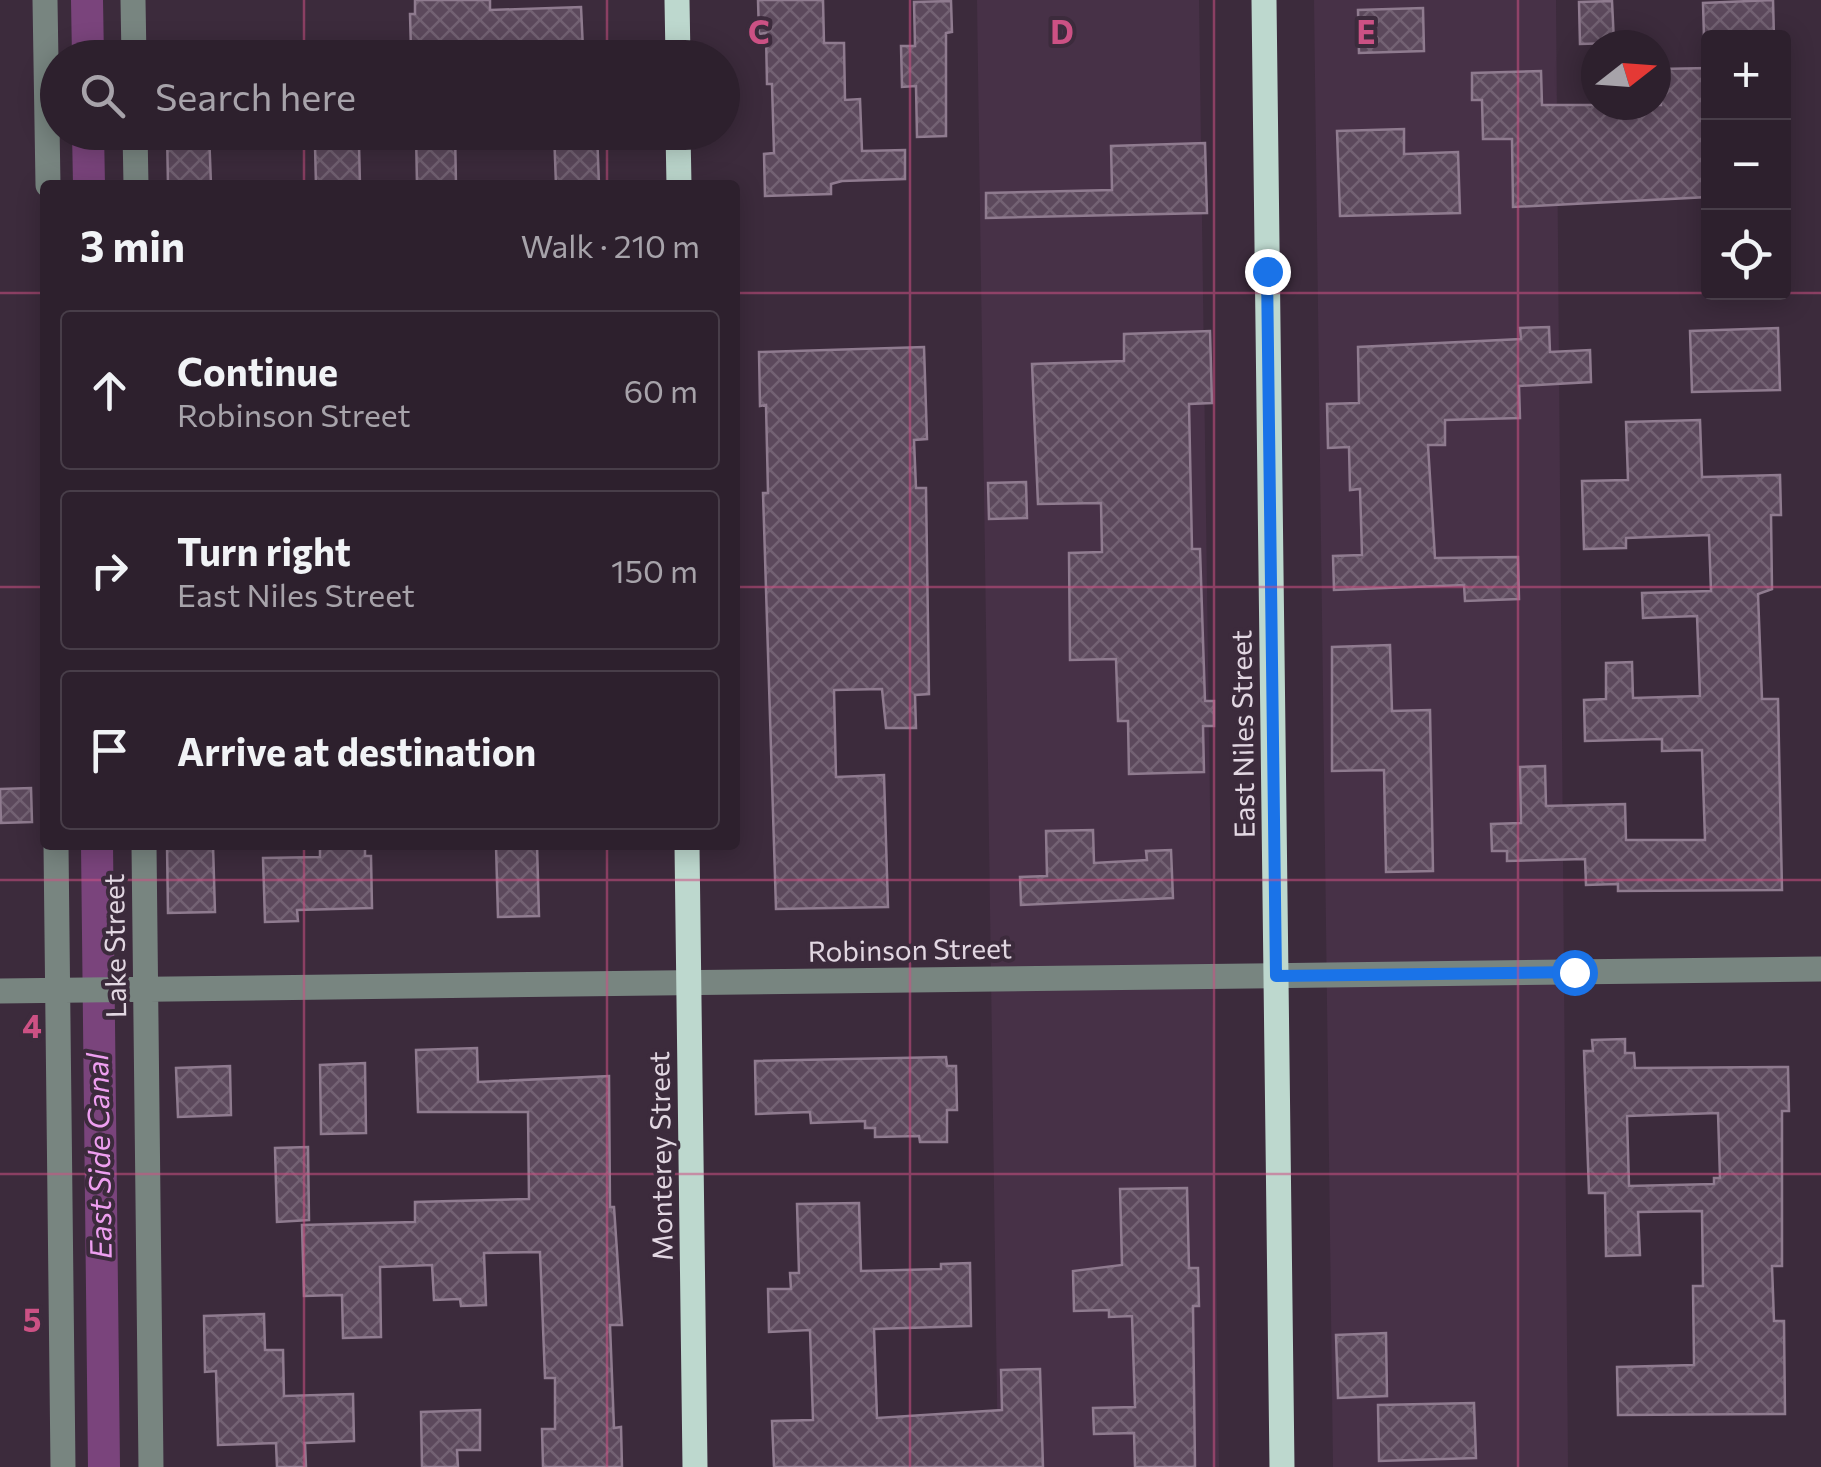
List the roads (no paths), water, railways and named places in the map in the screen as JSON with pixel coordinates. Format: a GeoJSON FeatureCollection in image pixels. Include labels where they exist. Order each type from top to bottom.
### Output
{"type":"FeatureCollection","features":[{"type":"Feature","properties":{"kind":"main road"},"geometry":{"type":"LineString","coordinates":[[677,0],[678,40]]}},
{"type":"Feature","properties":{"kind":"main road","name":"East Niles Street"},"geometry":{"type":"LineString","coordinates":[[1264,0],[1282,1467]]}},
{"type":"Feature","properties":{"kind":"main road"},"geometry":{"type":"LineString","coordinates":[[678,150],[679,180]]}},
{"type":"Feature","properties":{"kind":"main road","name":"Monterey Street"},"geometry":{"type":"LineString","coordinates":[[687,850],[694,1467]]}},
{"type":"Feature","properties":{"kind":"street"},"geometry":{"type":"LineString","coordinates":[[45,0],[46,40]]}},
{"type":"Feature","properties":{"kind":"street"},"geometry":{"type":"LineString","coordinates":[[134,0],[134,40]]}},
{"type":"Feature","properties":{"kind":"street"},"geometry":{"type":"LineString","coordinates":[[47,150],[48,180]]}},
{"type":"Feature","properties":{"kind":"street"},"geometry":{"type":"LineString","coordinates":[[135,150],[136,180]]}},
{"type":"Feature","properties":{"kind":"street","name":"Lake Street"},"geometry":{"type":"LineString","coordinates":[[56,850],[63,1467]]}},
{"type":"Feature","properties":{"kind":"street","name":"Lake Street"},"geometry":{"type":"LineString","coordinates":[[144,850],[151,1467]]}},
{"type":"Feature","properties":{"kind":"street","name":"Robinson Street"},"geometry":{"type":"LineString","coordinates":[[0,991],[1821,969]]}},
{"type":"Feature","properties":{"kind":"waterway","name":"East Side Canal"},"geometry":{"type":"LineString","coordinates":[[87,0],[88,40]]}},
{"type":"Feature","properties":{"kind":"waterway","name":"East Side Canal"},"geometry":{"type":"LineString","coordinates":[[88,150],[89,180]]}},
{"type":"Feature","properties":{"kind":"waterway","name":"East Side Canal"},"geometry":{"type":"LineString","coordinates":[[97,850],[104,1467]]}}]}
